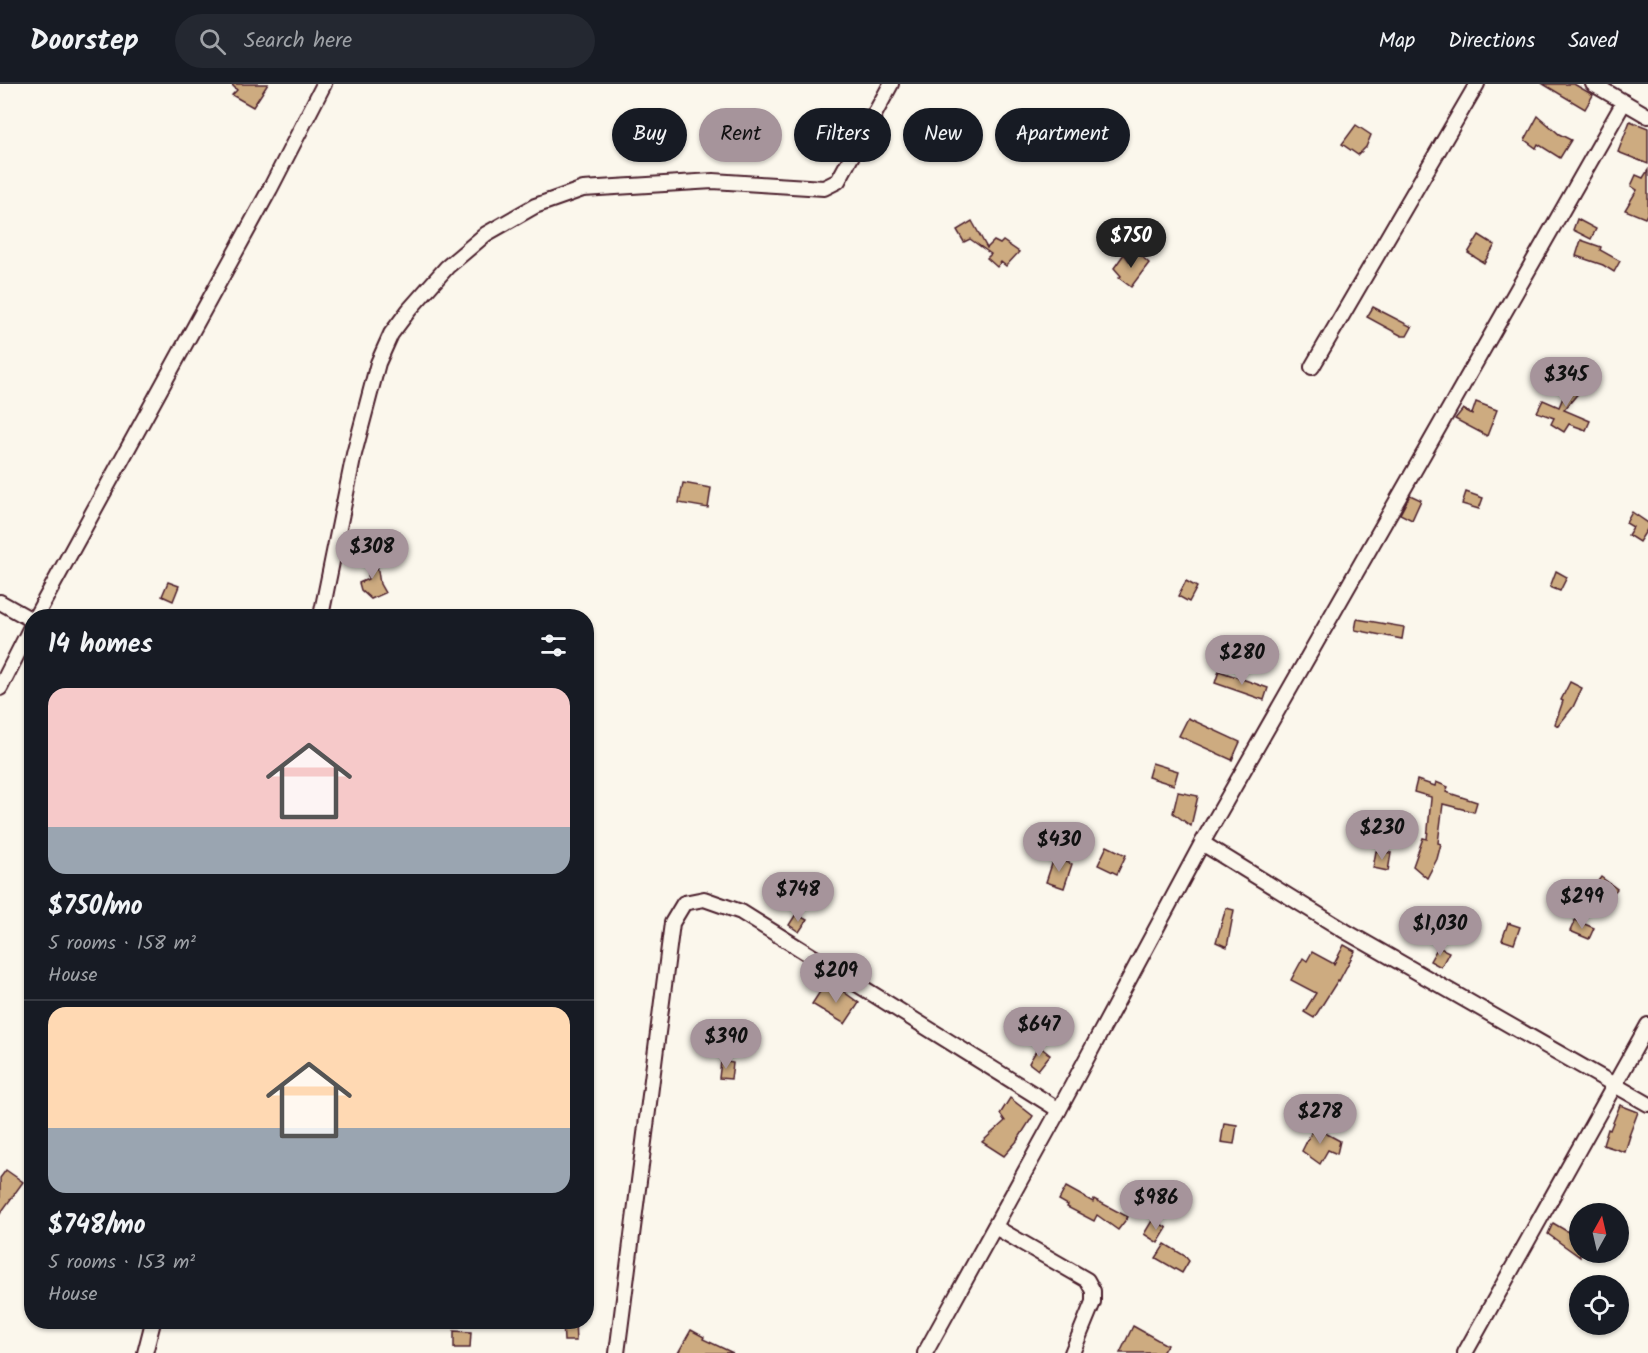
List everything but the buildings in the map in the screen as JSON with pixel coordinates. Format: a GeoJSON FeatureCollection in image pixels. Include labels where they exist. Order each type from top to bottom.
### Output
{"type":"FeatureCollection","features":[{"type":"Feature","properties":{"kind":"street"},"geometry":{"type":"LineString","coordinates":[[40,609],[270,189],[324,84]]}},
{"type":"Feature","properties":{"kind":"street"},"geometry":{"type":"LineString","coordinates":[[322,609],[354,454],[378,363],[391,334],[447,267],[486,234],[535,206],[583,189],[713,181],[824,188],[838,181],[891,84]]}},
{"type":"Feature","properties":{"kind":"street"},"geometry":{"type":"LineString","coordinates":[[1312,367],[1477,84]]}},
{"type":"Feature","properties":{"kind":"street"},"geometry":{"type":"LineString","coordinates":[[1593,84],[1648,116]]}},
{"type":"Feature","properties":{"kind":"street"},"geometry":{"type":"LineString","coordinates":[[925,1353],[1202,843],[1623,102]]}},
{"type":"Feature","properties":{"kind":"street"},"geometry":{"type":"LineString","coordinates":[[0,602],[24,616]]}},
{"type":"Feature","properties":{"kind":"street"},"geometry":{"type":"LineString","coordinates":[[0,688],[24,641]]}},
{"type":"Feature","properties":{"kind":"street"},"geometry":{"type":"LineString","coordinates":[[1202,843],[1345,931],[1648,1104]]}},
{"type":"Feature","properties":{"kind":"street"},"geometry":{"type":"LineString","coordinates":[[617,1353],[672,923],[684,903],[704,899],[741,912],[1059,1110]]}},
{"type":"Feature","properties":{"kind":"street"},"geometry":{"type":"LineString","coordinates":[[1465,1353],[1648,1025]]}},
{"type":"Feature","properties":{"kind":"street"},"geometry":{"type":"LineString","coordinates":[[995,1227],[1088,1281],[1093,1291],[1094,1302],[1072,1353]]}},
{"type":"Feature","properties":{"kind":"street"},"geometry":{"type":"LineString","coordinates":[[145,1353],[151,1329]]}}]}
